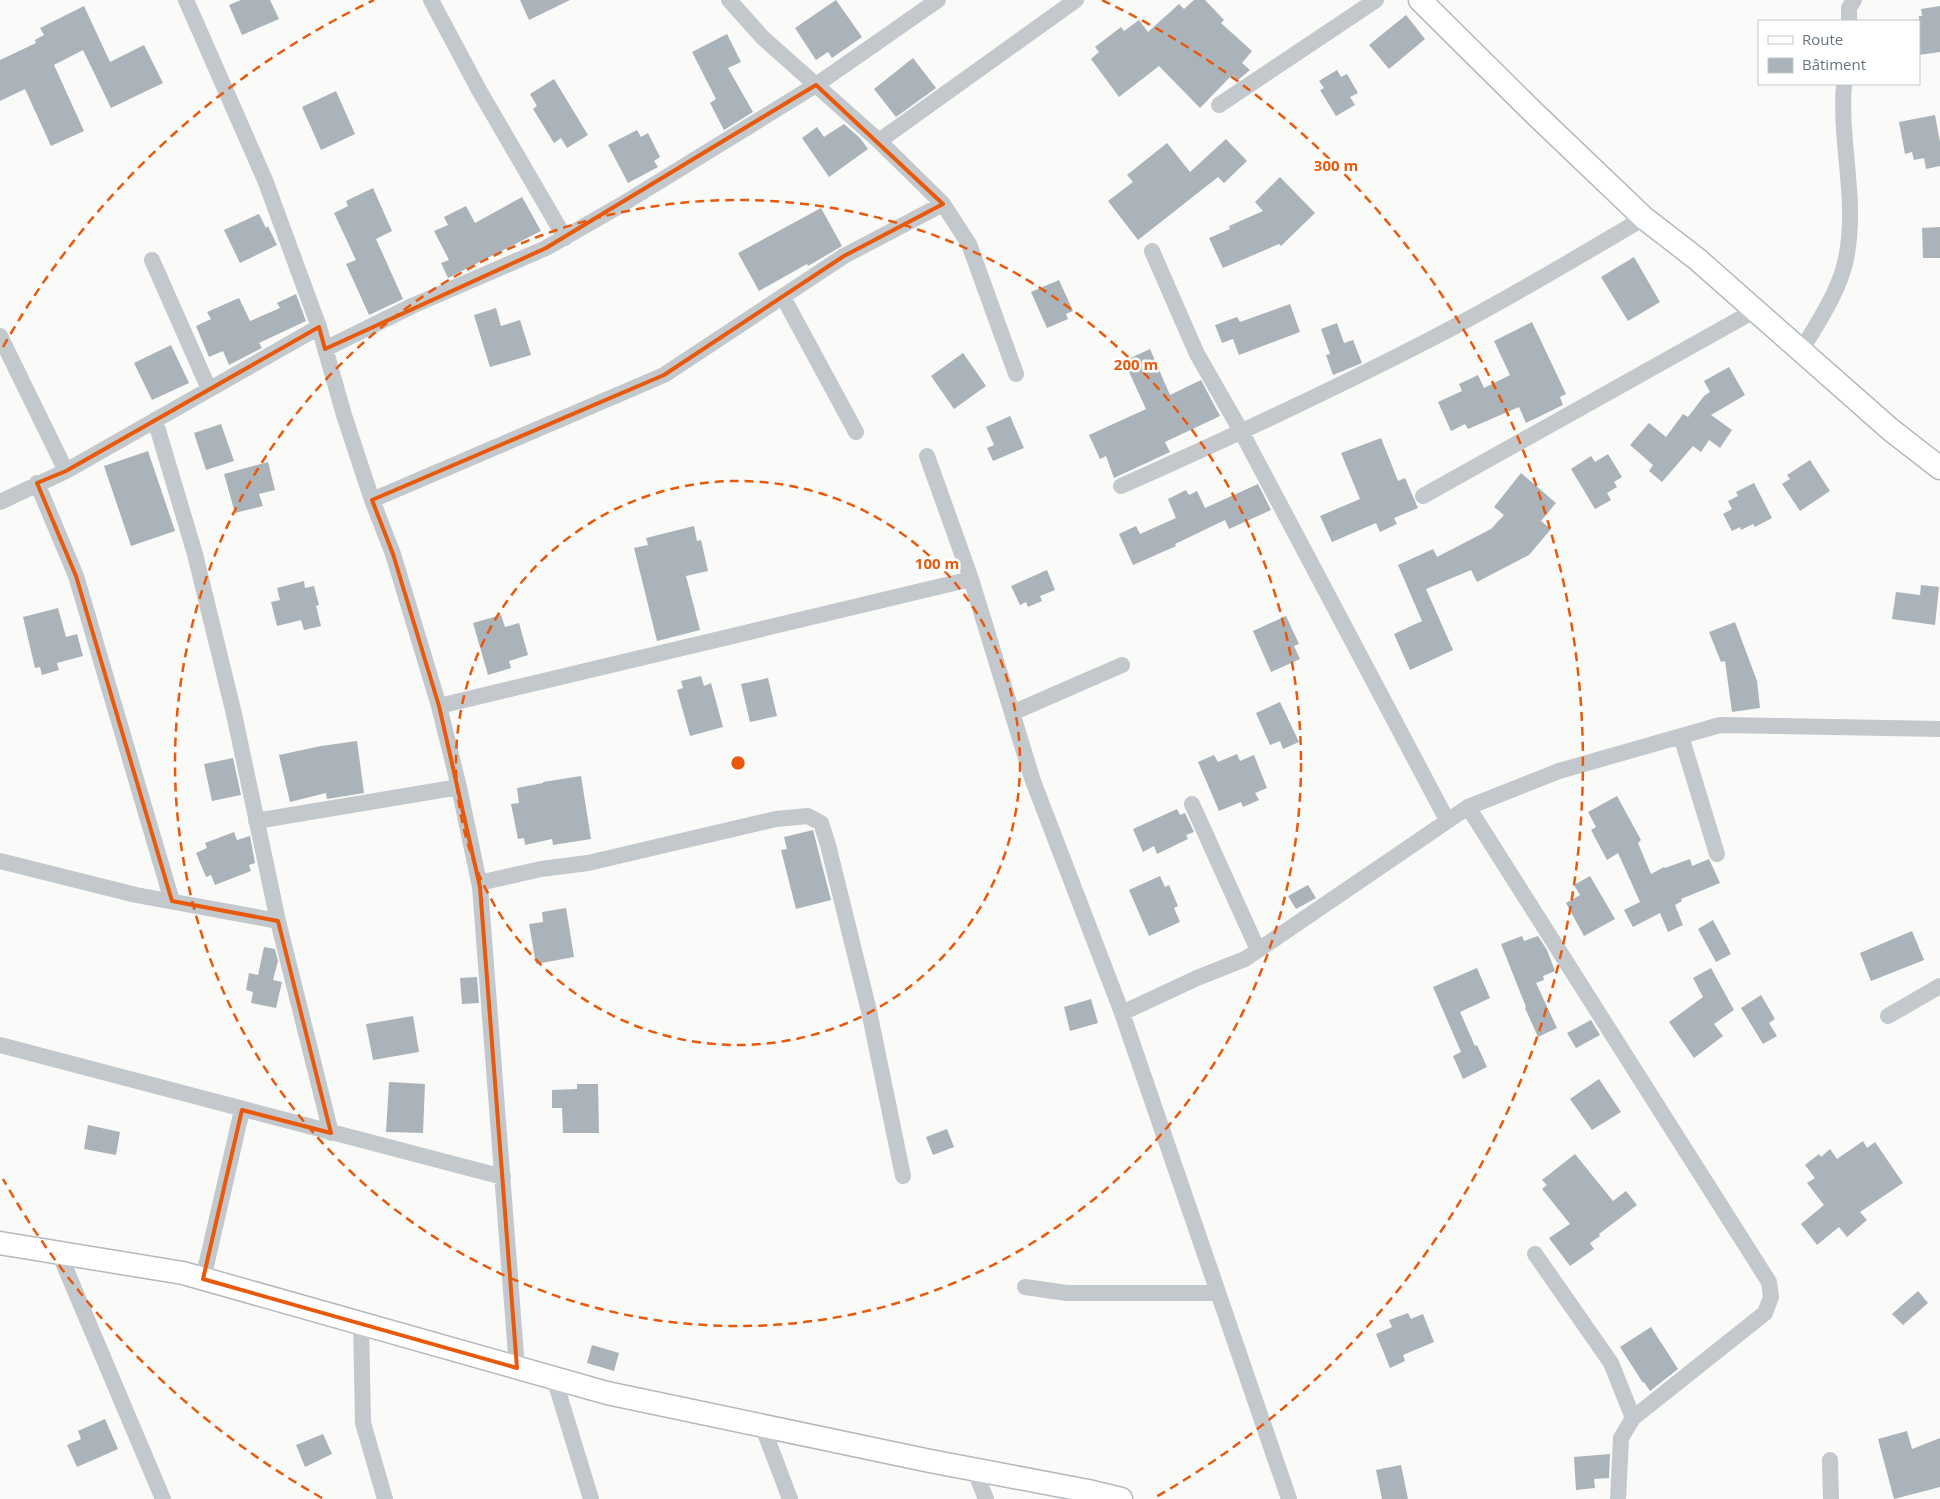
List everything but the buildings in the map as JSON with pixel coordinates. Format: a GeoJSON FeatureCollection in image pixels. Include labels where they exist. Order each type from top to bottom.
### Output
{"type":"FeatureCollection","features":[{"type":"Feature","properties":{"kind":"street"},"geometry":{"type":"LineString","coordinates":[[186,0],[265,180],[319,327],[344,414],[372,500],[393,554],[439,706],[459,787],[479,883],[517,1368]]}},
{"type":"Feature","properties":{"kind":"street"},"geometry":{"type":"LineString","coordinates":[[431,0],[478,90],[565,238]]}},
{"type":"Feature","properties":{"kind":"street"},"geometry":{"type":"LineString","coordinates":[[729,0],[763,38],[879,141],[943,204],[969,244],[1016,374]]}},
{"type":"Feature","properties":{"kind":"street"},"geometry":{"type":"LineString","coordinates":[[325,349],[412,306],[565,238],[816,85],[938,0]]}},
{"type":"Feature","properties":{"kind":"street"},"geometry":{"type":"LineString","coordinates":[[879,141],[1076,0]]}},
{"type":"Feature","properties":{"kind":"street"},"geometry":{"type":"LineString","coordinates":[[1219,105],[1376,0]]}},
{"type":"Feature","properties":{"kind":"street"},"geometry":{"type":"LineString","coordinates":[[1420,0],[1644,218],[1697,259],[1754,311],[1892,430],[1940,468]]}},
{"type":"Feature","properties":{"kind":"street"},"geometry":{"type":"LineString","coordinates":[[1849,20],[1849,8],[1854,0]]}},
{"type":"Feature","properties":{"kind":"street"},"geometry":{"type":"LineString","coordinates":[[1801,351],[1835,291],[1846,260],[1851,213],[1844,141],[1844,85]]}},
{"type":"Feature","properties":{"kind":"street"},"geometry":{"type":"LineString","coordinates":[[372,500],[664,375],[844,256],[943,204]]}},
{"type":"Feature","properties":{"kind":"street"},"geometry":{"type":"LineString","coordinates":[[1121,486],[1241,431],[1429,340],[1644,218]]}},
{"type":"Feature","properties":{"kind":"street"},"geometry":{"type":"LineString","coordinates":[[1152,251],[1197,354],[1241,431],[1447,820]]}},
{"type":"Feature","properties":{"kind":"street"},"geometry":{"type":"LineString","coordinates":[[152,260],[209,389]]}},
{"type":"Feature","properties":{"kind":"street"},"geometry":{"type":"LineString","coordinates":[[783,297],[856,432]]}},
{"type":"Feature","properties":{"kind":"street"},"geometry":{"type":"LineString","coordinates":[[1423,496],[1754,311]]}},
{"type":"Feature","properties":{"kind":"street"},"geometry":{"type":"LineString","coordinates":[[0,502],[66,471],[319,327]]}},
{"type":"Feature","properties":{"kind":"street"},"geometry":{"type":"LineString","coordinates":[[0,336],[66,471]]}},
{"type":"Feature","properties":{"kind":"street"},"geometry":{"type":"LineString","coordinates":[[155,420],[195,554],[234,714],[278,921],[331,1133]]}},
{"type":"Feature","properties":{"kind":"street"},"geometry":{"type":"LineString","coordinates":[[927,456],[971,579],[1033,781],[1122,1013],[1289,1499]]}},
{"type":"Feature","properties":{"kind":"street"},"geometry":{"type":"LineString","coordinates":[[37,483],[76,576],[172,901]]}},
{"type":"Feature","properties":{"kind":"street"},"geometry":{"type":"LineString","coordinates":[[439,706],[971,579]]}},
{"type":"Feature","properties":{"kind":"street"},"geometry":{"type":"LineString","coordinates":[[1012,713],[1122,665]]}},
{"type":"Feature","properties":{"kind":"street"},"geometry":{"type":"LineString","coordinates":[[1122,1013],[1196,978],[1245,959],[1468,807],[1559,771],[1720,725],[1940,729]]}},
{"type":"Feature","properties":{"kind":"street"},"geometry":{"type":"LineString","coordinates":[[1681,736],[1717,854]]}},
{"type":"Feature","properties":{"kind":"street"},"geometry":{"type":"LineString","coordinates":[[256,821],[459,787]]}},
{"type":"Feature","properties":{"kind":"street"},"geometry":{"type":"LineString","coordinates":[[1192,804],[1258,950]]}},
{"type":"Feature","properties":{"kind":"street"},"geometry":{"type":"LineString","coordinates":[[1468,807],[1769,1282],[1771,1297],[1765,1313],[1633,1418],[1621,1438],[1618,1499]]}},
{"type":"Feature","properties":{"kind":"street"},"geometry":{"type":"LineString","coordinates":[[479,883],[541,869],[588,863],[776,819],[808,816],[820,824],[828,845],[869,1011],[903,1176]]}},
{"type":"Feature","properties":{"kind":"street"},"geometry":{"type":"LineString","coordinates":[[0,860],[136,894],[278,921]]}},
{"type":"Feature","properties":{"kind":"street"},"geometry":{"type":"LineString","coordinates":[[1888,1016],[1940,986]]}},
{"type":"Feature","properties":{"kind":"street"},"geometry":{"type":"LineString","coordinates":[[0,1045],[502,1177]]}},
{"type":"Feature","properties":{"kind":"street"},"geometry":{"type":"LineString","coordinates":[[204,1279],[242,1110]]}},
{"type":"Feature","properties":{"kind":"street"},"geometry":{"type":"LineString","coordinates":[[0,1243],[183,1273],[607,1393],[1121,1499]]}},
{"type":"Feature","properties":{"kind":"street"},"geometry":{"type":"LineString","coordinates":[[59,1253],[163,1499]]}},
{"type":"Feature","properties":{"kind":"street"},"geometry":{"type":"LineString","coordinates":[[1534,1254],[1611,1363],[1633,1418]]}},
{"type":"Feature","properties":{"kind":"street"},"geometry":{"type":"LineString","coordinates":[[1025,1287],[1067,1293],[1218,1293]]}},
{"type":"Feature","properties":{"kind":"street"},"geometry":{"type":"LineString","coordinates":[[361,1323],[363,1423],[385,1499]]}},
{"type":"Feature","properties":{"kind":"street"},"geometry":{"type":"LineString","coordinates":[[554,1378],[591,1499]]}},
{"type":"Feature","properties":{"kind":"street"},"geometry":{"type":"LineString","coordinates":[[762,1426],[790,1499]]}},
{"type":"Feature","properties":{"kind":"street"},"geometry":{"type":"LineString","coordinates":[[1830,1460],[1831,1499]]}},
{"type":"Feature","properties":{"kind":"street"},"geometry":{"type":"LineString","coordinates":[[974,1469],[986,1499]]}},
{"type":"Feature","properties":{"kind":"highlighted area"},"geometry":{"type":"Polygon","coordinates":[[[816,85],[943,204],[844,256],[664,375],[372,500],[393,554],[439,706],[480,887],[517,1368],[203,1279],[242,1110],[331,1133],[278,921],[172,901],[76,576],[37,483],[66,471],[319,327],[325,349],[546,248],[816,85]]]}}]}
